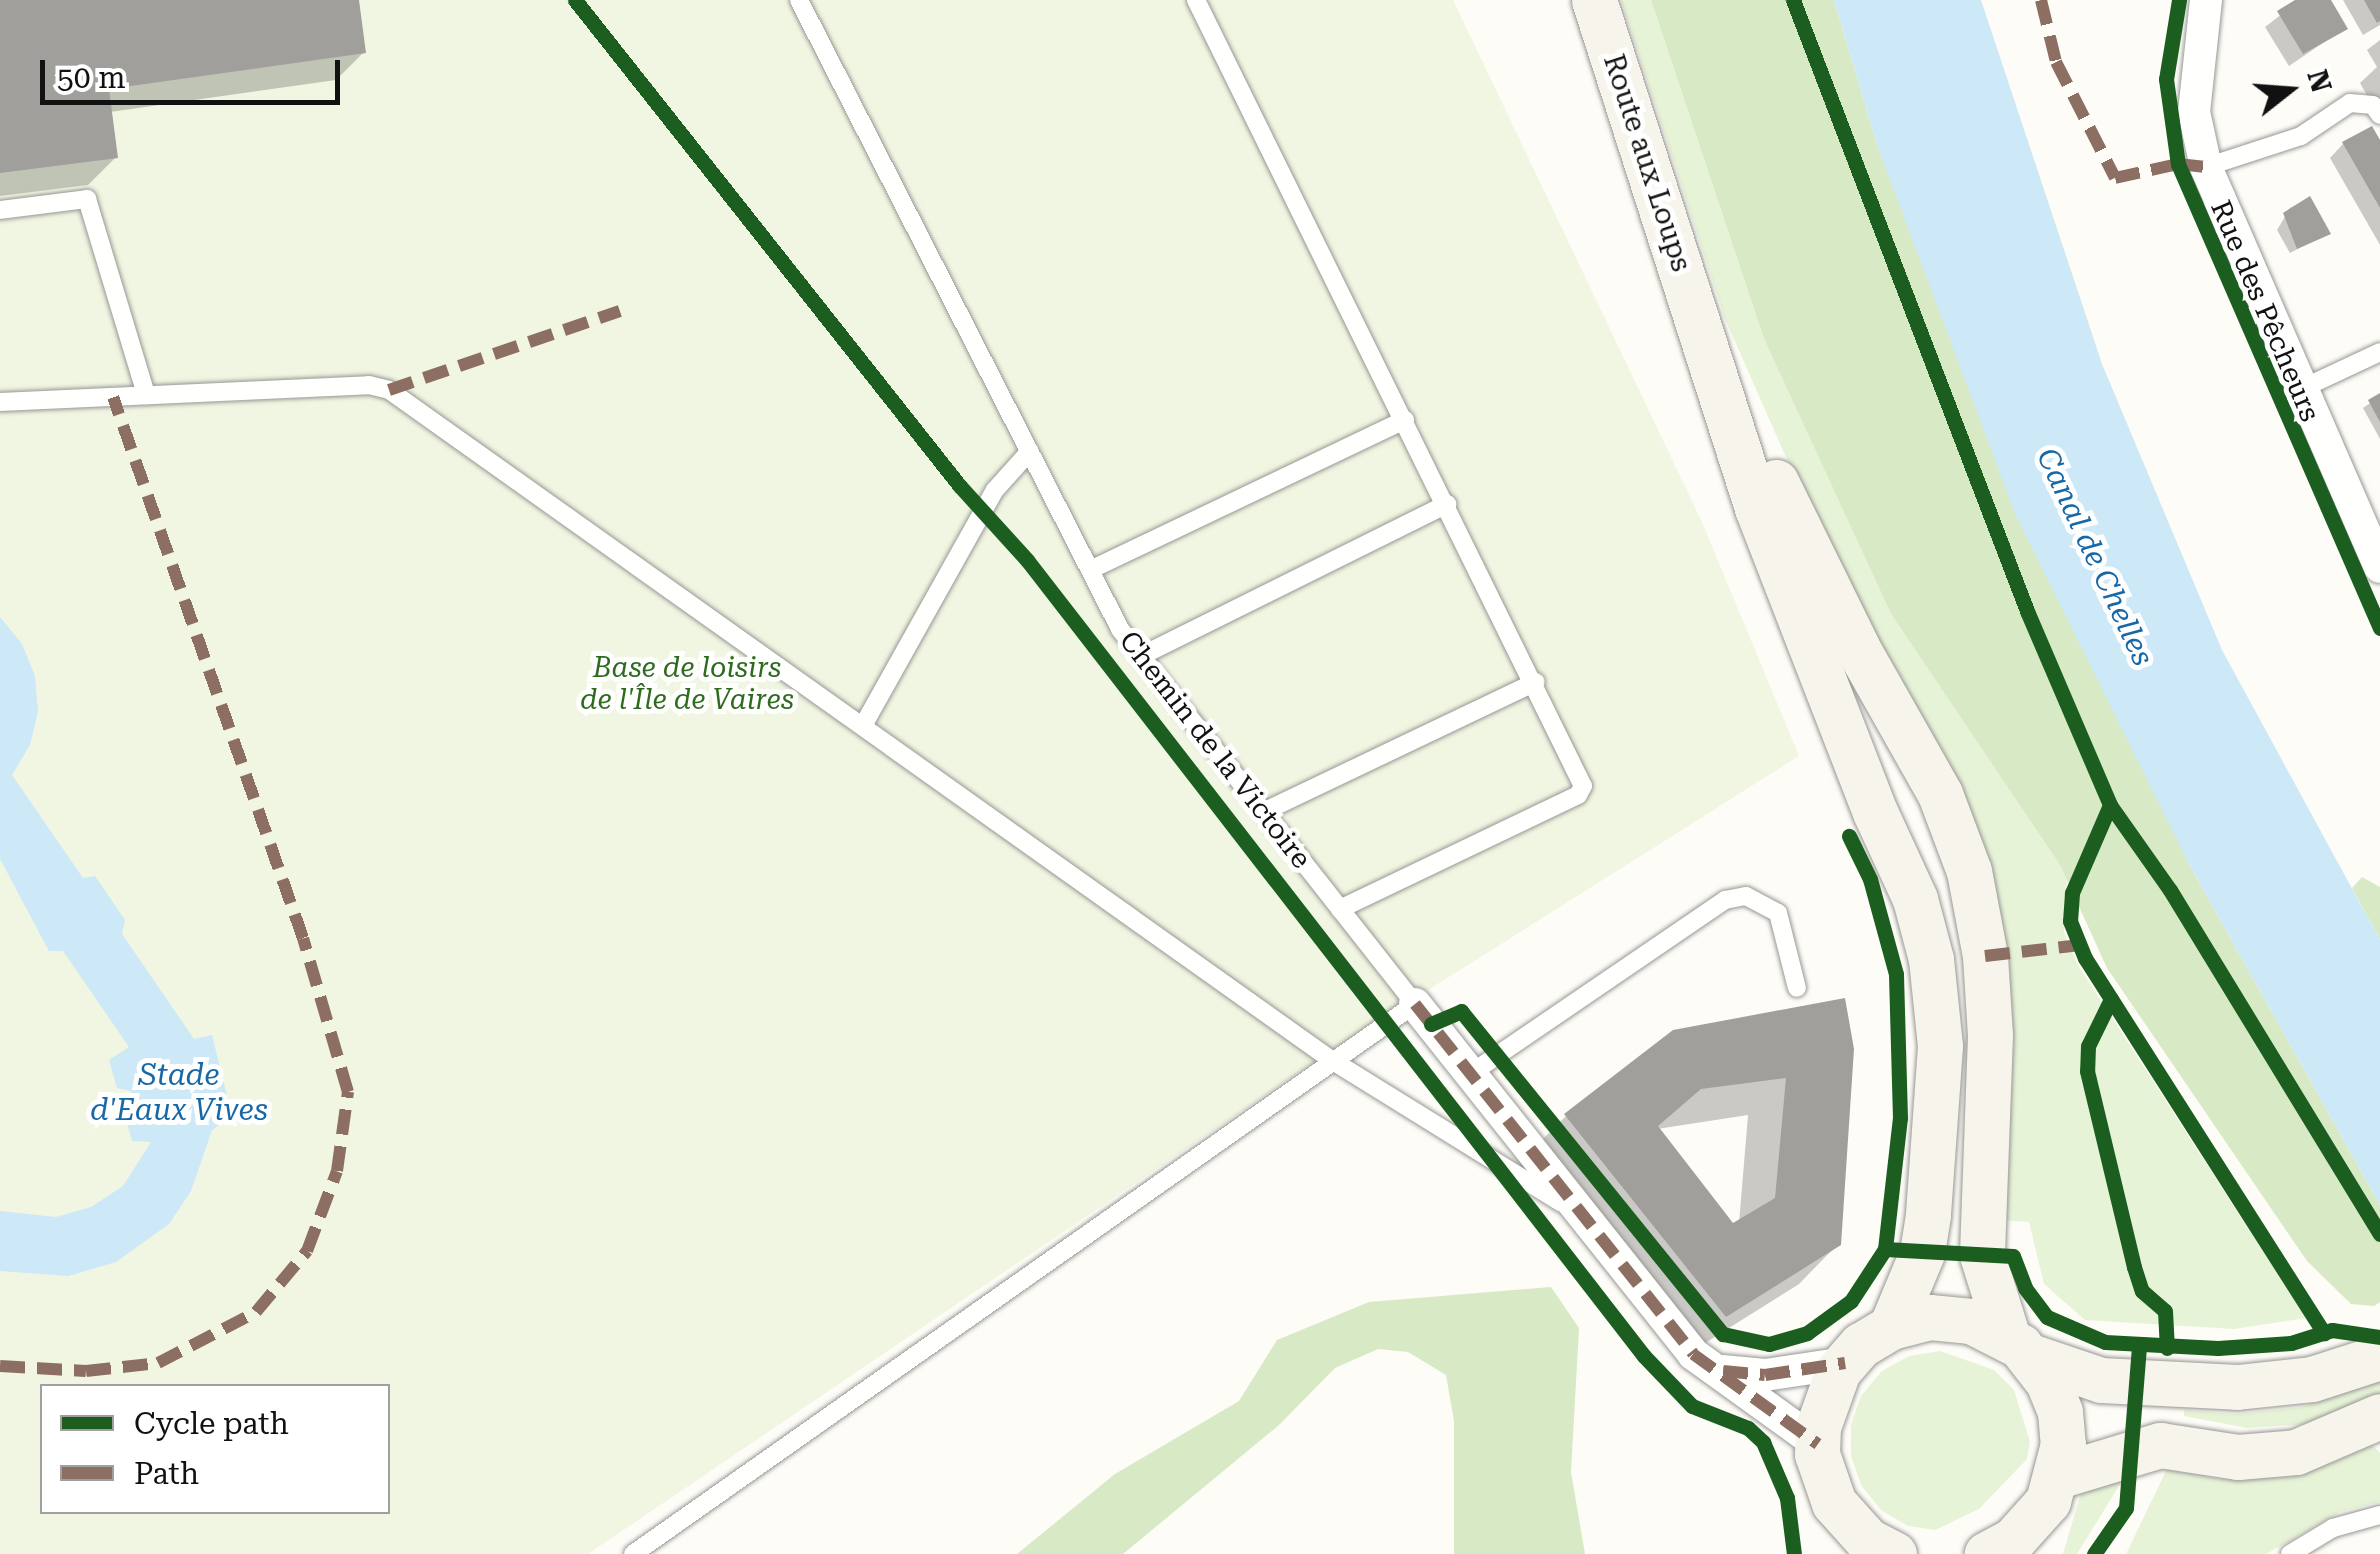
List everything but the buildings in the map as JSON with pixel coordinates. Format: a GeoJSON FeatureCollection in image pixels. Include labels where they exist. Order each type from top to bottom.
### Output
{"type":"FeatureCollection","features":[{"type":"Feature","properties":{"kind":"street","name":"Route aux Loups"},"geometry":{"type":"LineString","coordinates":[[1594,0],[1701,326]]}},
{"type":"Feature","properties":{"kind":"street","name":"Rue des Pêcheurs"},"geometry":{"type":"LineString","coordinates":[[2206,0],[2194,112],[2206,167],[2380,568]]}},
{"type":"Feature","properties":{"kind":"street"},"geometry":{"type":"LineString","coordinates":[[1701,326],[1757,508],[1854,762],[1915,898],[1931,959],[1940,1046],[1922,1254],[1891,1327],[1845,1364],[1823,1402],[1818,1444],[1834,1503],[1833,1554]]}},
{"type":"Feature","properties":{"kind":"street"},"geometry":{"type":"LineString","coordinates":[[1701,326],[1858,648],[1940,794],[1969,871],[1990,1035],[1982,1255],[2019,1347],[2060,1412],[2058,1476],[2037,1538],[1987,1554]]}},
{"type":"Feature","properties":{"kind":"street","name":"Chemin de la Victoire"},"geometry":{"type":"LineString","coordinates":[[1415,1004],[1693,1354],[1818,1444]]}},
{"type":"Feature","properties":{"kind":"street"},"geometry":{"type":"LineString","coordinates":[[1891,1327],[1951,1317],[2101,1380],[2238,1387],[2312,1379],[2380,1356]]}},
{"type":"Feature","properties":{"kind":"street"},"geometry":{"type":"LineString","coordinates":[[1718,1371],[1764,1375],[1845,1364]]}},
{"type":"Feature","properties":{"kind":"street"},"geometry":{"type":"LineString","coordinates":[[2058,1476],[2160,1445],[2238,1457],[2296,1452],[2380,1416]]}},
{"type":"Feature","properties":{"kind":"street"},"geometry":{"type":"LineString","coordinates":[[1834,1503],[1868,1541],[1894,1554]]}},
{"type":"Feature","properties":{"kind":"lane","name":"Chemin de la Victoire"},"geometry":{"type":"LineString","coordinates":[[798,0],[1120,630],[1415,1004]]}},
{"type":"Feature","properties":{"kind":"lane"},"geometry":{"type":"LineString","coordinates":[[1196,0],[1579,769],[1578,795],[1340,909]]}},
{"type":"Feature","properties":{"kind":"lane"},"geometry":{"type":"LineString","coordinates":[[2206,167],[2301,136],[2350,103],[2373,104],[2380,115]]}},
{"type":"Feature","properties":{"kind":"lane"},"geometry":{"type":"LineString","coordinates":[[0,210],[87,199],[146,396]]}},
{"type":"Feature","properties":{"kind":"lane"},"geometry":{"type":"LineString","coordinates":[[2301,389],[2380,352]]}},
{"type":"Feature","properties":{"kind":"lane"},"geometry":{"type":"LineString","coordinates":[[0,402],[389,390],[864,724],[1332,1061],[1580,1214]]}},
{"type":"Feature","properties":{"kind":"lane"},"geometry":{"type":"LineString","coordinates":[[1090,570],[1405,420]]}},
{"type":"Feature","properties":{"kind":"lane"},"geometry":{"type":"LineString","coordinates":[[864,724],[995,490],[1030,451]]}},
{"type":"Feature","properties":{"kind":"lane"},"geometry":{"type":"LineString","coordinates":[[1141,656],[1448,504]]}},
{"type":"Feature","properties":{"kind":"lane"},"geometry":{"type":"LineString","coordinates":[[1264,812],[1536,682]]}},
{"type":"Feature","properties":{"kind":"lane"},"geometry":{"type":"LineString","coordinates":[[1470,1074],[1725,900],[1746,896],[1778,913],[1797,988]]}},
{"type":"Feature","properties":{"kind":"lane"},"geometry":{"type":"LineString","coordinates":[[633,1554],[1415,1004]]}},
{"type":"Feature","properties":{"kind":"lane"},"geometry":{"type":"LineString","coordinates":[[2290,1554],[2333,1528],[2380,1515]]}},
{"type":"Feature","properties":{"kind":"green space","name":"Base de loisirs de l'Île de Vaires"},"geometry":{"type":"Polygon","coordinates":[[[0,0],[1453,0],[1701,520],[1799,756],[1317,1060],[588,1554],[0,1554],[0,0]]]}},
{"type":"Feature","properties":{"kind":"green space"},"geometry":{"type":"Polygon","coordinates":[[[1621,0],[1651,0],[1764,339],[1891,614],[2060,865],[2067,881],[2064,932],[2078,965],[2306,1318],[2234,1329],[2085,1320],[2044,1284],[2029,1222],[1997,1220],[2008,991],[1858,620],[1725,319],[1621,0]]]}},
{"type":"Feature","properties":{"kind":"green space"},"geometry":{"type":"Polygon","coordinates":[[[1651,0],[1834,0],[1878,148],[2190,866],[2380,1205],[2380,1302],[2374,1306],[2351,1304],[2307,1261],[2107,968],[2060,865],[1891,614],[1764,339],[1651,0]]]}},
{"type":"Feature","properties":{"kind":"green space"},"geometry":{"type":"Polygon","coordinates":[[[2362,877],[2380,887],[2380,940],[2352,888],[2362,877]]]}},
{"type":"Feature","properties":{"kind":"green space"},"geometry":{"type":"Polygon","coordinates":[[[1551,1287],[1579,1328],[1571,1472],[1585,1554],[1454,1554],[1454,1421],[1446,1375],[1408,1352],[1378,1349],[1335,1368],[1279,1425],[1123,1554],[1017,1554],[1115,1474],[1239,1401],[1277,1340],[1369,1302],[1551,1287]]]}},
{"type":"Feature","properties":{"kind":"green space"},"geometry":{"type":"Polygon","coordinates":[[[1940,1351],[1994,1370],[2014,1390],[2030,1442],[2027,1459],[1979,1509],[1935,1530],[1908,1526],[1881,1510],[1861,1485],[1851,1456],[1851,1425],[1861,1396],[1882,1371],[1909,1356],[1940,1351]]]}},
{"type":"Feature","properties":{"kind":"green space"},"geometry":{"type":"Polygon","coordinates":[[[2380,1375],[2380,1401],[2307,1424],[2247,1428],[2184,1416],[2184,1410],[2235,1414],[2302,1407],[2380,1375]]]}},
{"type":"Feature","properties":{"kind":"green space"},"geometry":{"type":"Polygon","coordinates":[[[2366,1438],[2380,1453],[2380,1502],[2340,1512],[2266,1554],[2126,1554],[2167,1469],[2219,1479],[2291,1477],[2366,1438]]]}},
{"type":"Feature","properties":{"kind":"green space"},"geometry":{"type":"Polygon","coordinates":[[[2130,1468],[2077,1554],[2063,1554],[2081,1493],[2093,1479],[2130,1468]]]}},
{"type":"Feature","properties":{"kind":"water","name":"Canal de Chelles"},"geometry":{"type":"Polygon","coordinates":[[[1834,0],[1981,0],[2102,364],[2222,650],[2380,940],[2380,1205],[2190,866],[2016,516],[1878,148],[1834,0]]]}},
{"type":"Feature","properties":{"kind":"water","name":"Stade d'Eaux Vives"},"geometry":{"type":"Polygon","coordinates":[[[0,617],[22,644],[35,676],[38,711],[30,745],[12,775],[83,878],[95,876],[125,920],[122,934],[194,1039],[212,1035],[232,1116],[212,1130],[191,1191],[169,1224],[116,1262],[68,1276],[0,1271],[0,1211],[56,1217],[91,1207],[123,1186],[151,1142],[132,1141],[125,1116],[135,1104],[131,1091],[117,1088],[109,1060],[129,1047],[63,951],[49,951],[0,859],[0,617]]]}},
{"type":"Feature","properties":{"kind":"marked path"},"geometry":{"type":"LineString","coordinates":[[2041,0],[2056,62],[2115,178],[2178,164],[2206,167]]}},
{"type":"Feature","properties":{"kind":"marked path"},"geometry":{"type":"LineString","coordinates":[[389,390],[620,311]]}},
{"type":"Feature","properties":{"kind":"marked path"},"geometry":{"type":"LineString","coordinates":[[0,1366],[86,1371],[158,1363],[256,1312],[307,1251],[337,1171],[348,1092],[303,938],[113,397]]}},
{"type":"Feature","properties":{"kind":"marked path"},"geometry":{"type":"LineString","coordinates":[[1985,956],[2080,945]]}},
{"type":"Feature","properties":{"kind":"marked path"},"geometry":{"type":"LineString","coordinates":[[1415,1004],[1693,1354],[1818,1444]]}},
{"type":"Feature","properties":{"kind":"marked path"},"geometry":{"type":"LineString","coordinates":[[1723,1371],[1765,1375],[1845,1363]]}},
{"type":"Feature","properties":{"kind":"cycle path"},"geometry":{"type":"LineString","coordinates":[[575,0],[959,485],[1027,560],[1644,1356],[1692,1406],[1748,1428],[1763,1442],[1787,1498],[1794,1554]]}},
{"type":"Feature","properties":{"kind":"cycle path"},"geometry":{"type":"LineString","coordinates":[[1793,0],[2027,611],[2110,805],[2170,890],[2380,1234]]}},
{"type":"Feature","properties":{"kind":"cycle path"},"geometry":{"type":"LineString","coordinates":[[2179,0],[2166,79],[2178,164],[2380,628]]}},
{"type":"Feature","properties":{"kind":"cycle path"},"geometry":{"type":"LineString","coordinates":[[2110,805],[2072,893],[2070,921],[2085,958],[2324,1333]]}},
{"type":"Feature","properties":{"kind":"cycle path"},"geometry":{"type":"LineString","coordinates":[[1431,1024],[1461,1011],[1723,1334],[1769,1344],[1807,1333],[1851,1301],[1885,1249],[1900,1118],[1896,974],[1870,879],[1849,836]]}},
{"type":"Feature","properties":{"kind":"cycle path"},"geometry":{"type":"LineString","coordinates":[[2111,999],[2088,1046],[2087,1071],[2134,1267],[2142,1291],[2165,1311],[2167,1348]]}},
{"type":"Feature","properties":{"kind":"cycle path"},"geometry":{"type":"LineString","coordinates":[[1885,1249],[2013,1256],[2025,1288],[2047,1317],[2105,1342],[2218,1348],[2291,1343],[2332,1330],[2380,1337]]}},
{"type":"Feature","properties":{"kind":"cycle path"},"geometry":{"type":"LineString","coordinates":[[2094,1554],[2126,1508],[2139,1345]]}}]}
